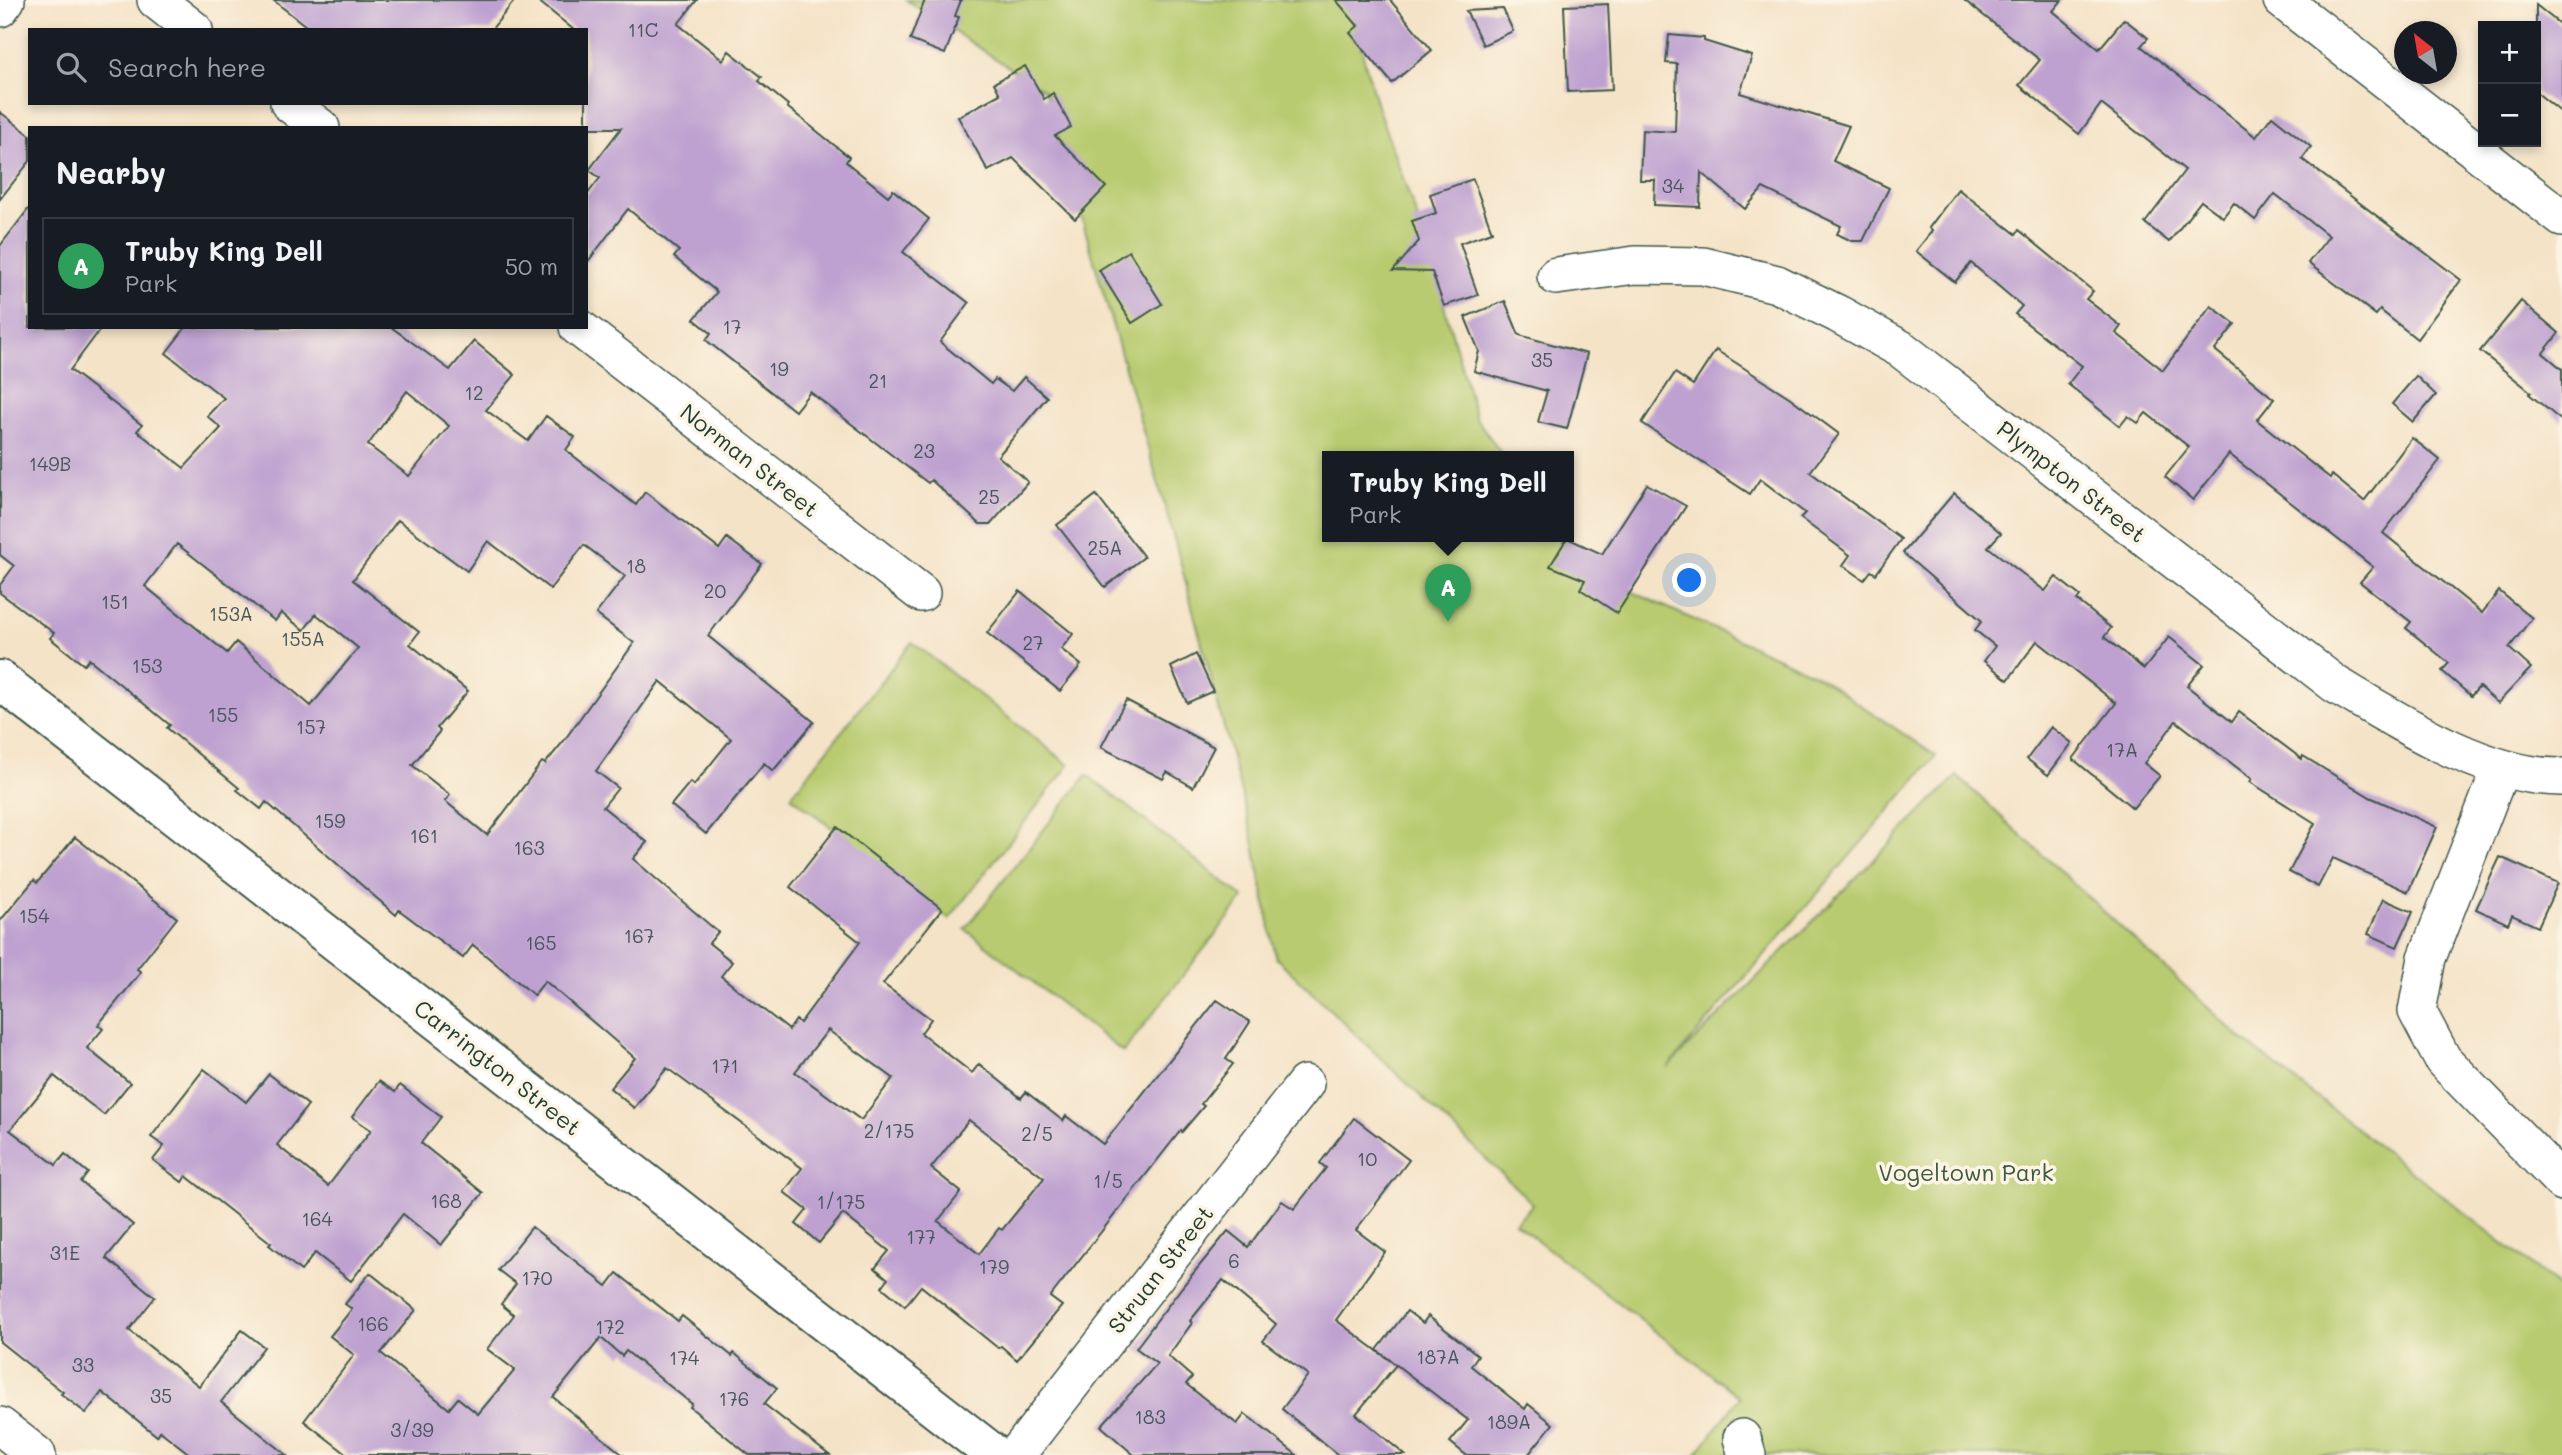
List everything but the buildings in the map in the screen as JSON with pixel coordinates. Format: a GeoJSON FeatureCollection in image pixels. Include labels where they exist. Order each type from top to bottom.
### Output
{"type":"FeatureCollection","features":[{"type":"Feature","properties":{"kind":"main road","name":"Carrington Street"},"geometry":{"type":"LineString","coordinates":[[0,680],[995,1455]]}},
{"type":"Feature","properties":{"kind":"street"},"geometry":{"type":"LineString","coordinates":[[0,8],[6,0]]}},
{"type":"Feature","properties":{"kind":"street"},"geometry":{"type":"LineString","coordinates":[[156,0],[191,28]]}},
{"type":"Feature","properties":{"kind":"street"},"geometry":{"type":"LineString","coordinates":[[2282,0],[2562,218]]}},
{"type":"Feature","properties":{"kind":"street"},"geometry":{"type":"LineString","coordinates":[[292,105],[318,126]]}},
{"type":"Feature","properties":{"kind":"street","name":"Plympton Street"},"geometry":{"type":"LineString","coordinates":[[1556,276],[1635,265],[1703,266],[1777,284],[1838,314],[1901,349],[2335,684],[2413,731],[2501,768],[2562,777]]}},
{"type":"Feature","properties":{"kind":"street","name":"Norman Street"},"geometry":{"type":"LineString","coordinates":[[581,329],[921,593]]}},
{"type":"Feature","properties":{"kind":"street"},"geometry":{"type":"LineString","coordinates":[[2501,768],[2427,958],[2417,1011],[2443,1060],[2562,1182]]}},
{"type":"Feature","properties":{"kind":"street","name":"Struan Street"},"geometry":{"type":"LineString","coordinates":[[1016,1455],[1305,1084]]}},
{"type":"Feature","properties":{"kind":"street"},"geometry":{"type":"LineString","coordinates":[[0,1426],[37,1455]]}},
{"type":"Feature","properties":{"kind":"green space","name":"Vogeltown Park"},"geometry":{"type":"Polygon","coordinates":[[[906,0],[1348,0],[1377,106],[1426,242],[1476,418],[1499,451],[1322,451],[1322,542],[1563,542],[1582,569],[1816,675],[1936,756],[1667,1068],[1957,776],[2242,1039],[2562,1289],[2562,1455],[1696,1455],[1740,1397],[1515,1223],[1533,1204],[1276,958],[1251,830],[1174,538],[1045,91],[906,0]]]}},
{"type":"Feature","properties":{"kind":"green space"},"geometry":{"type":"Polygon","coordinates":[[[912,642],[1069,765],[949,919],[791,796],[912,642]]]}},
{"type":"Feature","properties":{"kind":"green space"},"geometry":{"type":"Polygon","coordinates":[[[1087,775],[1244,898],[1123,1052],[965,929],[1087,775]]]}},
{"type":"Feature","properties":{"kind":"place","name":"Truby King Dell"},"geometry":{"type":"Point","coordinates":[1448,622]}}]}
